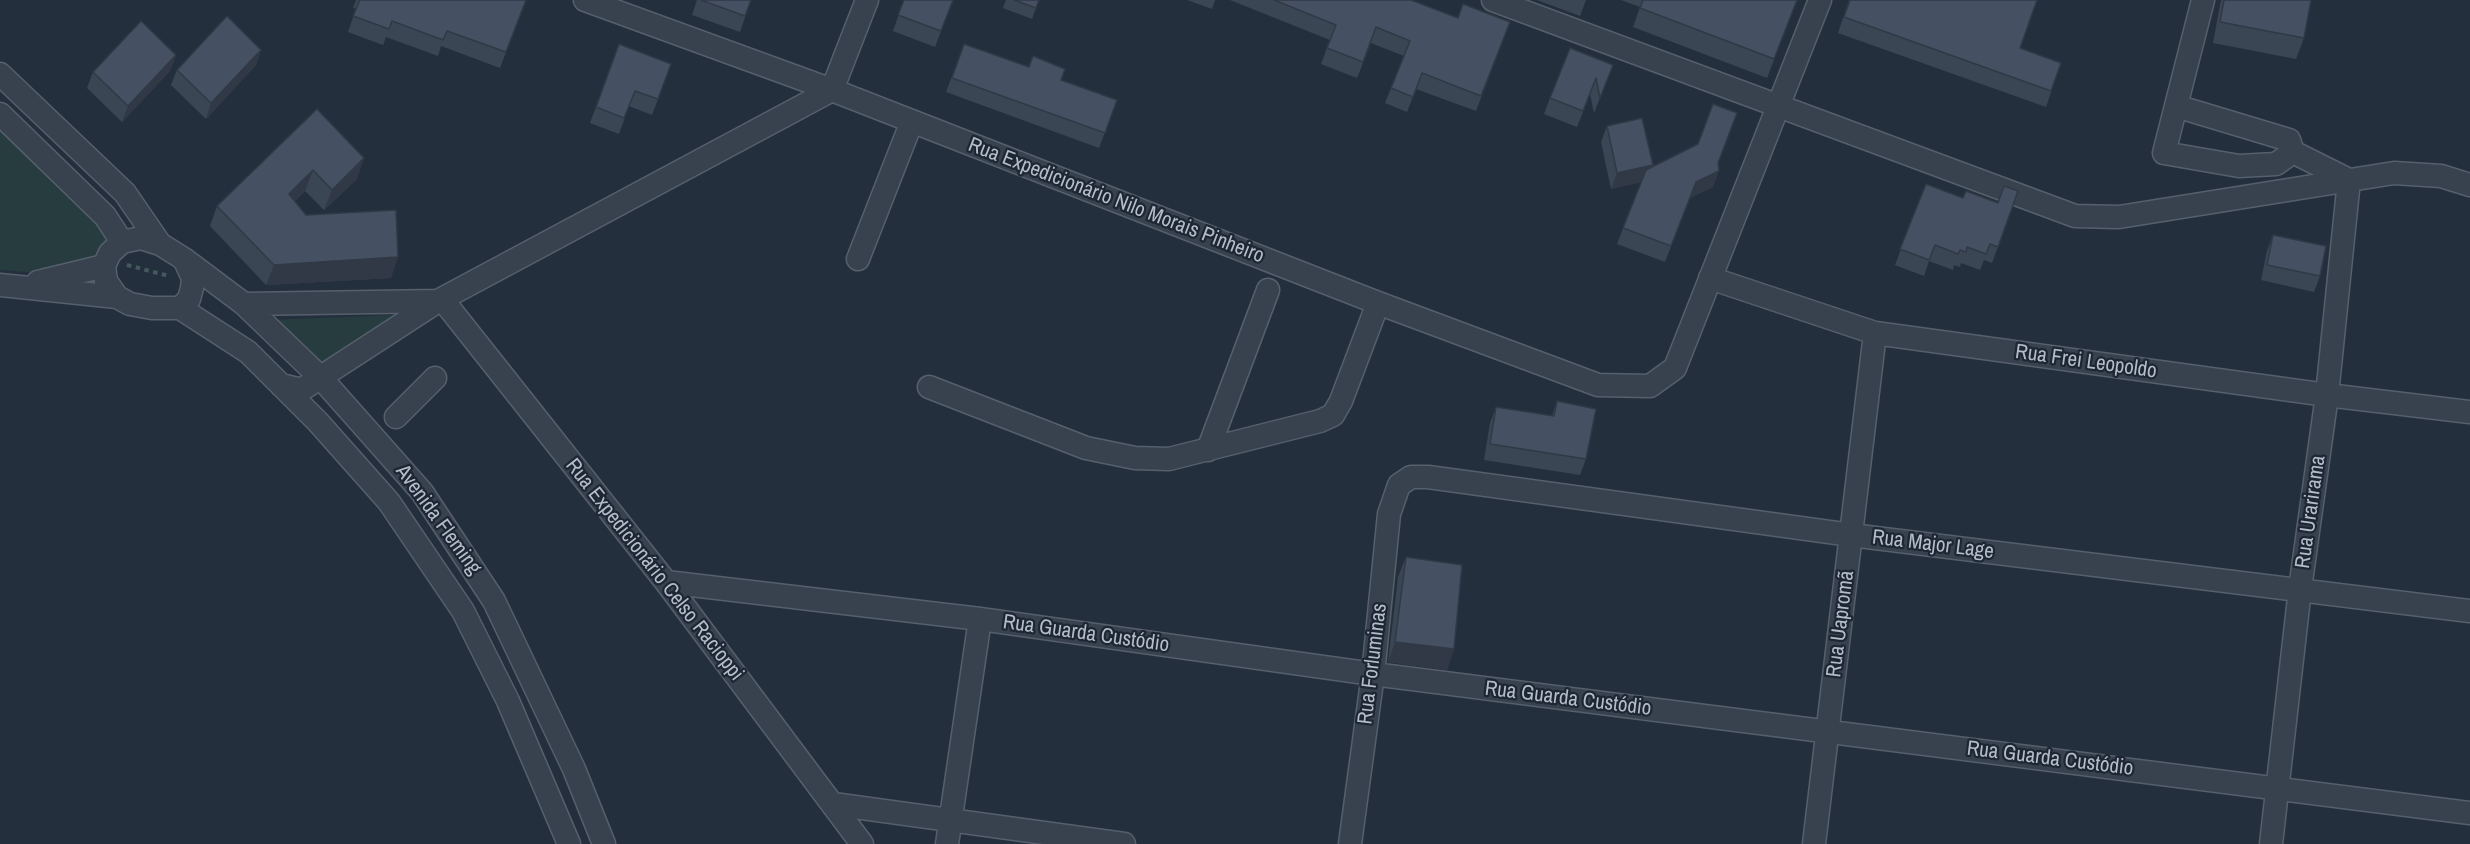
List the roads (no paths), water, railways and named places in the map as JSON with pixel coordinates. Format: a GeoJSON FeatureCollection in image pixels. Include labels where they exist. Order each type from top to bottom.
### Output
{"type":"FeatureCollection","features":[{"type":"Feature","properties":{"kind":"street","name":"Rua Expedicionário Nilo Morais Pinheiro"},"geometry":{"type":"LineString","coordinates":[[585,0],[832,90],[1378,303],[1598,385],[1650,386],[1675,368],[1710,278]]}},
{"type":"Feature","properties":{"kind":"street"},"geometry":{"type":"LineString","coordinates":[[281,385],[301,390],[440,300],[832,90],[867,0]]}},
{"type":"Feature","properties":{"kind":"street"},"geometry":{"type":"LineString","coordinates":[[1493,0],[2075,216],[2119,217],[2394,173],[2441,176],[2470,185]]}},
{"type":"Feature","properties":{"kind":"street"},"geometry":{"type":"LineString","coordinates":[[1710,278],[1820,0]]}},
{"type":"Feature","properties":{"kind":"street"},"geometry":{"type":"LineString","coordinates":[[2203,0],[2164,153],[2239,166],[2276,164],[2293,152]]}},
{"type":"Feature","properties":{"kind":"street"},"geometry":{"type":"LineString","coordinates":[[0,74],[125,193],[160,244]]}},
{"type":"Feature","properties":{"kind":"street"},"geometry":{"type":"LineString","coordinates":[[2176,106],[2289,140],[2293,152],[2349,180]]}},
{"type":"Feature","properties":{"kind":"street"},"geometry":{"type":"LineString","coordinates":[[0,114],[105,216],[122,242]]}},
{"type":"Feature","properties":{"kind":"street"},"geometry":{"type":"LineString","coordinates":[[858,259],[912,121]]}},
{"type":"Feature","properties":{"kind":"street","name":"Rua Urarirama"},"geometry":{"type":"LineString","coordinates":[[2271,844],[2300,589],[2327,395],[2349,180]]}},
{"type":"Feature","properties":{"kind":"street"},"geometry":{"type":"LineString","coordinates":[[117,297],[106,281],[104,266],[110,253],[122,242],[141,238],[160,244]]}},
{"type":"Feature","properties":{"kind":"street","name":"Avenida Fleming"},"geometry":{"type":"LineString","coordinates":[[160,244],[244,304],[321,378],[422,492],[494,601],[573,769],[604,844]]}},
{"type":"Feature","properties":{"kind":"street"},"geometry":{"type":"LineString","coordinates":[[8,286],[117,297],[130,304],[152,308],[180,308],[189,299],[193,278],[184,260]]}},
{"type":"Feature","properties":{"kind":"street"},"geometry":{"type":"LineString","coordinates":[[8,286],[104,266]]}},
{"type":"Feature","properties":{"kind":"street","name":"Rua Frei Leopoldo"},"geometry":{"type":"LineString","coordinates":[[1710,278],[1875,333],[2327,395],[2470,412]]}},
{"type":"Feature","properties":{"kind":"street"},"geometry":{"type":"LineString","coordinates":[[1208,450],[1268,290]]}},
{"type":"Feature","properties":{"kind":"street"},"geometry":{"type":"LineString","coordinates":[[244,304],[440,300]]}},
{"type":"Feature","properties":{"kind":"street","name":"Rua Expedicionário Celso Racioppi"},"geometry":{"type":"LineString","coordinates":[[440,300],[666,582],[862,844]]}},
{"type":"Feature","properties":{"kind":"street"},"geometry":{"type":"LineString","coordinates":[[929,387],[1096,450],[1135,458],[1169,459],[1320,422],[1333,415],[1341,401],[1378,303]]}},
{"type":"Feature","properties":{"kind":"street","name":"Avenida Fleming"},"geometry":{"type":"LineString","coordinates":[[180,308],[248,352],[318,422],[389,502],[463,610],[508,701],[569,844]]}},
{"type":"Feature","properties":{"kind":"street","name":"Rua Uapromã"},"geometry":{"type":"LineString","coordinates":[[1814,844],[1875,333]]}},
{"type":"Feature","properties":{"kind":"street"},"geometry":{"type":"LineString","coordinates":[[374,436],[397,429],[396,417],[435,378]]}},
{"type":"Feature","properties":{"kind":"street","name":"Rua Major Lage"},"geometry":{"type":"LineString","coordinates":[[1399,486],[1411,477],[1428,477],[1851,535],[2470,611]]}},
{"type":"Feature","properties":{"kind":"street","name":"Rua Forluminas"},"geometry":{"type":"LineString","coordinates":[[1350,844],[1373,674],[1389,514],[1399,486]]}},
{"type":"Feature","properties":{"kind":"street","name":"Rua Guarda Custódio"},"geometry":{"type":"LineString","coordinates":[[666,582],[980,619],[1373,674],[2470,813]]}},
{"type":"Feature","properties":{"kind":"street"},"geometry":{"type":"LineString","coordinates":[[947,844],[980,619]]}},
{"type":"Feature","properties":{"kind":"street"},"geometry":{"type":"LineString","coordinates":[[833,804],[1124,844]]}}]}
